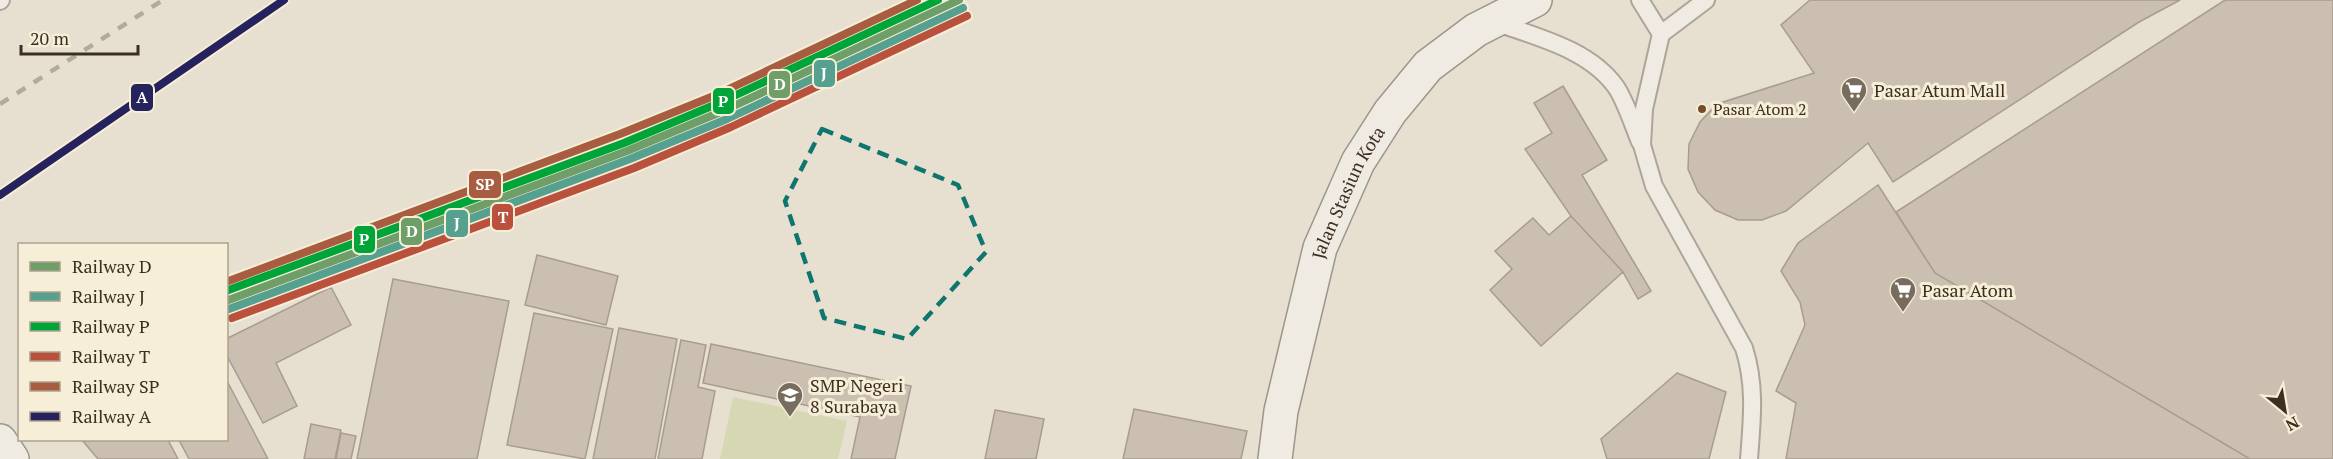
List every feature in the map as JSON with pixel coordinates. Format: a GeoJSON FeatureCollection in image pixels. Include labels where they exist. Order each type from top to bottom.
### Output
{"type":"FeatureCollection","features":[{"type":"Feature","properties":{"kind":"main road","name":"Jalan Stasiun Kota"},"geometry":{"type":"LineString","coordinates":[[1275,459],[1281,411],[1320,248],[1358,162],[1390,112],[1428,66],[1476,30],[1534,0]]}},
{"type":"Feature","properties":{"kind":"main road"},"geometry":{"type":"LineString","coordinates":[[0,441],[12,459]]}},
{"type":"Feature","properties":{"kind":"lane"},"geometry":{"type":"LineString","coordinates":[[1640,0],[1661,34]]}},
{"type":"Feature","properties":{"kind":"lane"},"geometry":{"type":"LineString","coordinates":[[1642,145],[1644,109],[1661,34],[1706,0]]}},
{"type":"Feature","properties":{"kind":"lane"},"geometry":{"type":"LineString","coordinates":[[1492,21],[1558,46],[1588,61],[1616,87],[1642,145],[1654,186],[1743,348],[1752,373],[1754,393],[1749,459]]}},
{"type":"Feature","properties":{"kind":"highlighted area"},"geometry":{"type":"Polygon","coordinates":[[[822,129],[958,185],[986,252],[907,339],[824,318],[785,201],[822,129]]]}},
{"type":"Feature","properties":{"kind":"green space"},"geometry":{"type":"Polygon","coordinates":[[[733,397],[847,421],[838,459],[720,459],[733,397]]]}},
{"type":"Feature","properties":{"kind":"building","name":"Pasar Atum Mall"},"geometry":{"type":"Polygon","coordinates":[[[1810,0],[2180,0],[2139,22],[1893,182],[1868,143],[1786,211],[1762,220],[1738,220],[1715,210],[1698,192],[1688,169],[1689,144],[1700,122],[1717,104],[1814,73],[1781,25],[1810,0]]]}},
{"type":"Feature","properties":{"kind":"building"},"geometry":{"type":"Polygon","coordinates":[[[2225,0],[2333,0],[2333,459],[2250,459],[1935,273],[1896,212],[2225,0]]]}},
{"type":"Feature","properties":{"kind":"building"},"geometry":{"type":"Polygon","coordinates":[[[1563,86],[1607,160],[1582,175],[1651,291],[1638,299],[1623,272],[1571,216],[1525,149],[1552,133],[1534,103],[1563,86]]]}},
{"type":"Feature","properties":{"kind":"building","name":"Pasar Atom"},"geometry":{"type":"Polygon","coordinates":[[[1878,185],[1935,273],[2250,459],[1786,459],[1796,403],[1776,391],[1805,325],[1800,302],[1781,271],[1798,243],[1878,185]]]}},
{"type":"Feature","properties":{"kind":"building"},"geometry":{"type":"Polygon","coordinates":[[[1571,216],[1623,272],[1541,346],[1490,290],[1512,269],[1495,251],[1533,218],[1549,235],[1571,216]]]}},
{"type":"Feature","properties":{"kind":"building"},"geometry":{"type":"Polygon","coordinates":[[[537,255],[618,276],[606,325],[525,305],[537,255]]]}},
{"type":"Feature","properties":{"kind":"building"},"geometry":{"type":"Polygon","coordinates":[[[393,279],[509,301],[477,459],[357,459],[393,279]]]}},
{"type":"Feature","properties":{"kind":"building"},"geometry":{"type":"Polygon","coordinates":[[[331,287],[351,325],[276,363],[297,406],[263,423],[228,358],[228,338],[331,287]]]}},
{"type":"Feature","properties":{"kind":"building"},"geometry":{"type":"Polygon","coordinates":[[[534,313],[613,329],[585,459],[507,445],[534,313]]]}},
{"type":"Feature","properties":{"kind":"building"},"geometry":{"type":"Polygon","coordinates":[[[619,328],[677,339],[655,459],[593,459],[619,328]]]}},
{"type":"Feature","properties":{"kind":"building"},"geometry":{"type":"Polygon","coordinates":[[[681,340],[706,345],[698,387],[715,391],[702,459],[658,459],[681,340]]]}},
{"type":"Feature","properties":{"kind":"building"},"geometry":{"type":"Polygon","coordinates":[[[711,344],[911,386],[895,459],[851,459],[860,417],[703,383],[711,344]]]}},
{"type":"Feature","properties":{"kind":"building"},"geometry":{"type":"Polygon","coordinates":[[[1677,373],[1726,392],[1709,459],[1607,459],[1601,439],[1677,373]]]}},
{"type":"Feature","properties":{"kind":"building"},"geometry":{"type":"Polygon","coordinates":[[[228,383],[268,459],[189,459],[180,441],[228,441],[228,383]]]}},
{"type":"Feature","properties":{"kind":"building"},"geometry":{"type":"Polygon","coordinates":[[[1134,409],[1247,431],[1241,459],[1123,459],[1134,409]]]}},
{"type":"Feature","properties":{"kind":"building"},"geometry":{"type":"Polygon","coordinates":[[[995,410],[1044,419],[1036,459],[985,459],[995,410]]]}},
{"type":"Feature","properties":{"kind":"building"},"geometry":{"type":"Polygon","coordinates":[[[311,424],[341,430],[335,459],[304,459],[311,424]]]}},
{"type":"Feature","properties":{"kind":"building"},"geometry":{"type":"Polygon","coordinates":[[[341,433],[356,436],[351,459],[336,459],[341,433]]]}},
{"type":"Feature","properties":{"kind":"building"},"geometry":{"type":"Polygon","coordinates":[[[83,441],[169,441],[178,459],[98,459],[83,441]]]}},
{"type":"Feature","properties":{"kind":"railway"},"geometry":{"type":"LineString","coordinates":[[0,104],[163,0]]}},
{"type":"Feature","properties":{"kind":"rail line","name":"A"},"geometry":{"type":"LineString","coordinates":[[0,195],[284,0]]}},
{"type":"Feature","properties":{"kind":"rail line","name":"SP"},"geometry":{"type":"LineString","coordinates":[[228,281],[620,134],[716,95],[917,0]]}},
{"type":"Feature","properties":{"kind":"rail line","name":"P"},"geometry":{"type":"LineString","coordinates":[[228,290],[624,143],[719,103],[938,0]]}},
{"type":"Feature","properties":{"kind":"rail line","name":"D"},"geometry":{"type":"LineString","coordinates":[[228,300],[627,151],[723,111],[959,0]]}},
{"type":"Feature","properties":{"kind":"rail line","name":"J"},"geometry":{"type":"LineString","coordinates":[[229,309],[630,159],[727,119],[963,8]]}},
{"type":"Feature","properties":{"kind":"rail line","name":"T"},"geometry":{"type":"LineString","coordinates":[[232,318],[634,168],[731,127],[967,16]]}},
{"type":"Feature","properties":{"kind":"place","name":"Pasar Atom 2"},"geometry":{"type":"Point","coordinates":[1702,109]}},
{"type":"Feature","properties":{"kind":"place","name":"Pasar Atum Mall"},"geometry":{"type":"Point","coordinates":[1854,113]}},
{"type":"Feature","properties":{"kind":"place","name":"Pasar Atom"},"geometry":{"type":"Point","coordinates":[1903,313]}},
{"type":"Feature","properties":{"kind":"place","name":"SMP Negeri 8 Surabaya"},"geometry":{"type":"Point","coordinates":[790,418]}}]}
